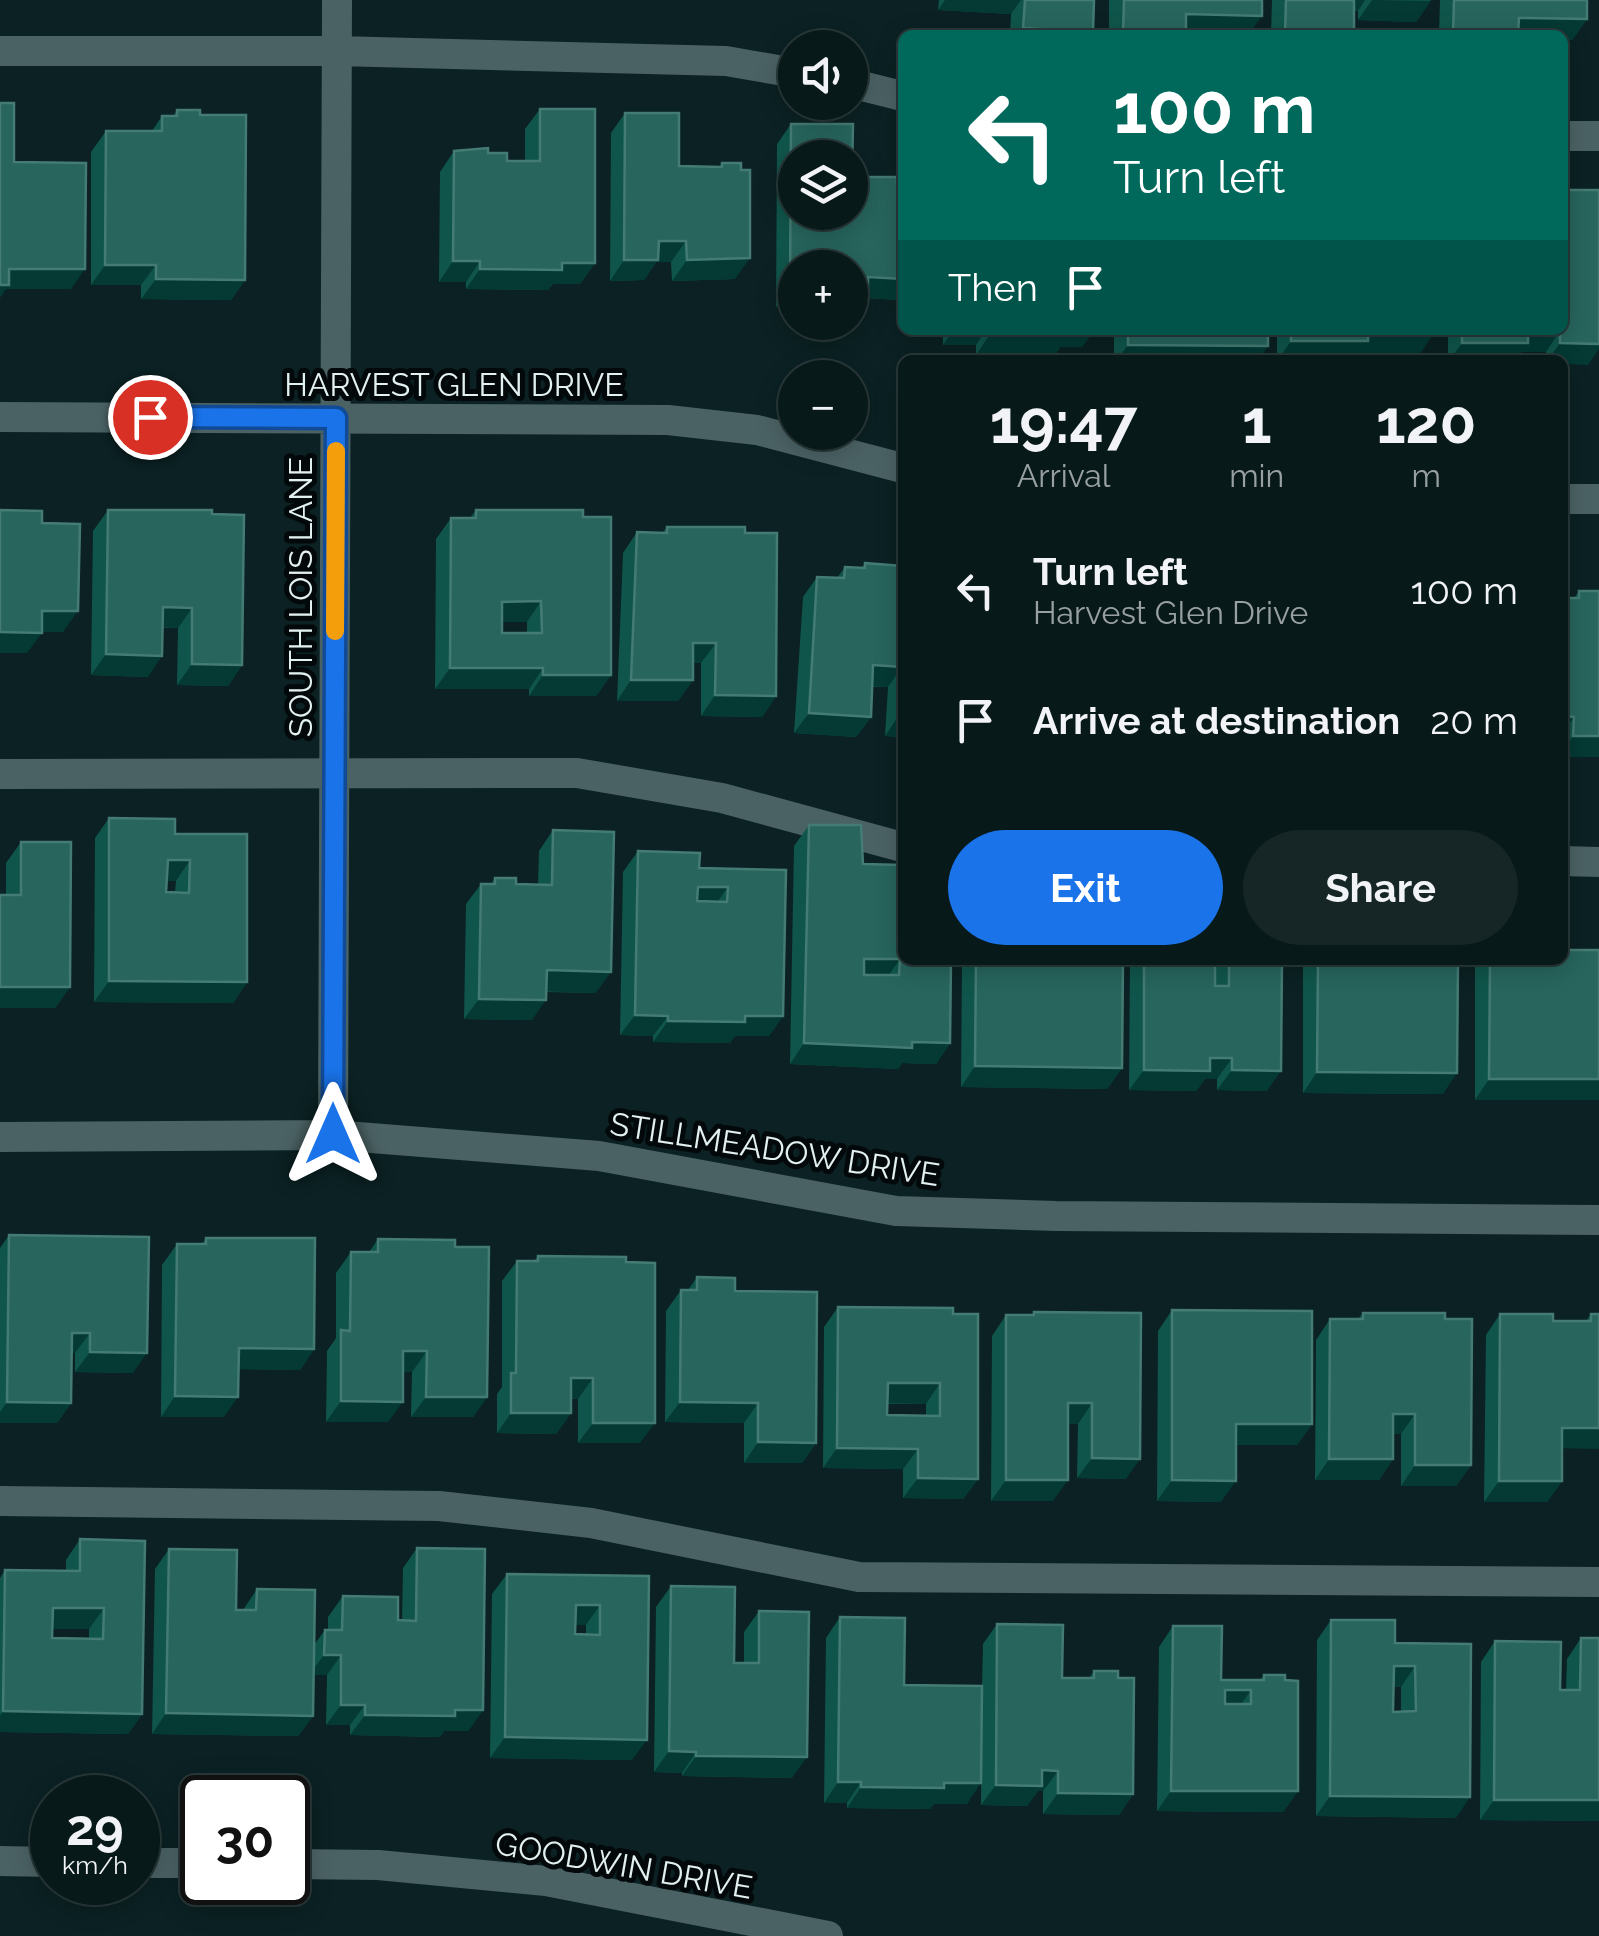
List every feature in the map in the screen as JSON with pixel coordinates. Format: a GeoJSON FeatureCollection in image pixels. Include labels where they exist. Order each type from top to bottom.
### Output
{"type":"FeatureCollection","features":[{"type":"Feature","properties":{"kind":"street","name":"SOUTH LOIS LANE"},"geometry":{"type":"LineString","coordinates":[[333,1134],[337,0]]}},
{"type":"Feature","properties":{"kind":"street"},"geometry":{"type":"LineString","coordinates":[[0,51],[337,51],[726,61],[778,70]]}},
{"type":"Feature","properties":{"kind":"street"},"geometry":{"type":"LineString","coordinates":[[868,88],[898,95]]}},
{"type":"Feature","properties":{"kind":"street"},"geometry":{"type":"LineString","coordinates":[[1568,136],[1599,136]]}},
{"type":"Feature","properties":{"kind":"street","name":"HARVEST GLEN DRIVE"},"geometry":{"type":"LineString","coordinates":[[0,416],[668,420],[757,430],[898,467]]}},
{"type":"Feature","properties":{"kind":"street"},"geometry":{"type":"LineString","coordinates":[[1568,499],[1599,499]]}},
{"type":"Feature","properties":{"kind":"street"},"geometry":{"type":"LineString","coordinates":[[0,774],[577,772],[722,798],[898,846]]}},
{"type":"Feature","properties":{"kind":"street"},"geometry":{"type":"LineString","coordinates":[[1568,861],[1599,862]]}},
{"type":"Feature","properties":{"kind":"street","name":"STILLMEADOW DRIVE"},"geometry":{"type":"LineString","coordinates":[[0,1136],[333,1134],[598,1156],[896,1210],[1056,1216],[1599,1220]]}},
{"type":"Feature","properties":{"kind":"street"},"geometry":{"type":"LineString","coordinates":[[0,1501],[439,1506],[591,1524],[859,1577],[1599,1582]]}},
{"type":"Feature","properties":{"kind":"street"},"geometry":{"type":"LineString","coordinates":[[0,1862],[30,1862]]}},
{"type":"Feature","properties":{"kind":"street","name":"GOODWIN DRIVE"},"geometry":{"type":"LineString","coordinates":[[310,1864],[378,1865],[546,1880],[828,1936]]}},
{"type":"Feature","properties":{"kind":"building"},"geometry":{"type":"Polygon","coordinates":[[[1025,0],[1094,0],[1093,30],[1023,28],[1025,0]]]}},
{"type":"Feature","properties":{"kind":"building"},"geometry":{"type":"Polygon","coordinates":[[[1124,0],[1262,0],[1262,16],[1186,14],[1186,30],[1123,30],[1124,0]]]}},
{"type":"Feature","properties":{"kind":"building"},"geometry":{"type":"Polygon","coordinates":[[[1286,0],[1354,0],[1354,30],[1285,30],[1286,0]]]}},
{"type":"Feature","properties":{"kind":"building"},"geometry":{"type":"Polygon","coordinates":[[[1454,0],[1587,0],[1587,19],[1519,18],[1518,30],[1453,30],[1454,0]]]}},
{"type":"Feature","properties":{"kind":"building"},"geometry":{"type":"Polygon","coordinates":[[[0,103],[14,103],[14,162],[86,163],[85,269],[9,269],[9,285],[0,285],[0,103]]]}},
{"type":"Feature","properties":{"kind":"building"},"geometry":{"type":"Polygon","coordinates":[[[540,109],[595,109],[595,263],[562,263],[562,270],[480,269],[480,261],[453,261],[454,151],[488,148],[488,153],[507,153],[507,161],[540,161],[540,109]]]}},
{"type":"Feature","properties":{"kind":"building"},"geometry":{"type":"Polygon","coordinates":[[[177,110],[200,110],[200,115],[246,115],[245,280],[156,279],[156,265],[105,265],[106,131],[162,131],[162,116],[177,116],[177,110]]]}},
{"type":"Feature","properties":{"kind":"building"},"geometry":{"type":"Polygon","coordinates":[[[625,113],[679,113],[679,166],[722,167],[722,163],[741,163],[741,170],[750,170],[750,258],[687,260],[686,241],[659,241],[658,260],[624,260],[625,113]]]}},
{"type":"Feature","properties":{"kind":"building"},"geometry":{"type":"Polygon","coordinates":[[[791,124],[853,124],[853,140],[791,140],[791,124]]]}},
{"type":"Feature","properties":{"kind":"building"},"geometry":{"type":"Polygon","coordinates":[[[868,177],[897,177],[898,279],[868,277],[868,250],[790,250],[790,230],[868,230],[868,177]]]}},
{"type":"Feature","properties":{"kind":"building"},"geometry":{"type":"Polygon","coordinates":[[[1568,190],[1599,190],[1599,344],[1560,343],[1560,335],[1568,335],[1568,190]]]}},
{"type":"Feature","properties":{"kind":"building"},"geometry":{"type":"Polygon","coordinates":[[[1128,335],[1268,335],[1268,346],[1128,345],[1128,335]]]}},
{"type":"Feature","properties":{"kind":"building"},"geometry":{"type":"Polygon","coordinates":[[[1291,335],[1368,335],[1368,341],[1291,341],[1291,335]]]}},
{"type":"Feature","properties":{"kind":"building"},"geometry":{"type":"Polygon","coordinates":[[[1462,335],[1528,335],[1528,343],[1462,343],[1462,335]]]}},
{"type":"Feature","properties":{"kind":"building"},"geometry":{"type":"Polygon","coordinates":[[[0,510],[42,511],[42,523],[80,524],[78,611],[42,611],[42,633],[0,632],[0,510]]]}},
{"type":"Feature","properties":{"kind":"building"},"geometry":{"type":"Polygon","coordinates":[[[108,510],[212,510],[212,514],[244,515],[242,665],[192,664],[192,608],[163,607],[162,656],[106,654],[108,510]]]}},
{"type":"Feature","properties":{"kind":"building"},"geometry":{"type":"Polygon","coordinates":[[[476,510],[583,510],[583,517],[611,517],[611,675],[543,675],[543,668],[450,668],[451,518],[476,518],[476,510]],[[541,601],[502,602],[502,633],[542,633],[541,601]]]}},
{"type":"Feature","properties":{"kind":"building"},"geometry":{"type":"Polygon","coordinates":[[[667,527],[745,527],[745,533],[777,533],[776,696],[715,695],[716,643],[693,643],[693,680],[631,680],[637,532],[667,533],[667,527]]]}},
{"type":"Feature","properties":{"kind":"building"},"geometry":{"type":"Polygon","coordinates":[[[865,563],[898,566],[898,667],[873,665],[871,717],[809,713],[817,577],[844,578],[845,567],[865,568],[865,563]]]}},
{"type":"Feature","properties":{"kind":"building"},"geometry":{"type":"Polygon","coordinates":[[[1579,591],[1599,591],[1599,736],[1573,736],[1574,717],[1568,716],[1568,598],[1579,598],[1579,591]]]}},
{"type":"Feature","properties":{"kind":"building"},"geometry":{"type":"Polygon","coordinates":[[[109,818],[175,819],[175,834],[247,834],[247,982],[109,981],[109,818]],[[168,860],[166,892],[189,893],[190,860],[168,860]]]}},
{"type":"Feature","properties":{"kind":"building"},"geometry":{"type":"Polygon","coordinates":[[[809,825],[861,825],[863,864],[898,865],[898,959],[864,959],[864,975],[899,975],[900,965],[951,965],[950,1043],[912,1042],[912,1048],[804,1043],[809,825]]]}},
{"type":"Feature","properties":{"kind":"building"},"geometry":{"type":"Polygon","coordinates":[[[553,830],[614,832],[611,972],[547,970],[546,1000],[479,999],[481,884],[495,884],[495,878],[516,878],[516,884],[552,885],[553,830]]]}},
{"type":"Feature","properties":{"kind":"building"},"geometry":{"type":"Polygon","coordinates":[[[21,842],[71,842],[70,987],[0,987],[0,895],[21,895],[21,842]]]}},
{"type":"Feature","properties":{"kind":"building"},"geometry":{"type":"Polygon","coordinates":[[[638,851],[700,853],[699,868],[786,870],[783,1016],[745,1016],[745,1022],[668,1021],[668,1016],[635,1015],[638,851]],[[698,887],[697,901],[727,902],[728,887],[698,887]]]}},
{"type":"Feature","properties":{"kind":"building"},"geometry":{"type":"Polygon","coordinates":[[[1568,950],[1599,950],[1599,1079],[1489,1079],[1490,965],[1568,965],[1568,950]]]}},
{"type":"Feature","properties":{"kind":"building"},"geometry":{"type":"Polygon","coordinates":[[[976,965],[1123,965],[1122,1068],[975,1066],[976,965]]]}},
{"type":"Feature","properties":{"kind":"building"},"geometry":{"type":"Polygon","coordinates":[[[1144,965],[1215,965],[1215,986],[1229,986],[1229,965],[1282,965],[1281,1071],[1232,1070],[1232,1058],[1210,1058],[1210,1071],[1144,1070],[1144,965]]]}},
{"type":"Feature","properties":{"kind":"building"},"geometry":{"type":"Polygon","coordinates":[[[1318,965],[1458,965],[1457,1073],[1317,1072],[1318,965]]]}},
{"type":"Feature","properties":{"kind":"building"},"geometry":{"type":"Polygon","coordinates":[[[9,1235],[149,1237],[147,1353],[90,1352],[90,1333],[72,1333],[71,1403],[7,1402],[9,1235]]]}},
{"type":"Feature","properties":{"kind":"building"},"geometry":{"type":"Polygon","coordinates":[[[206,1238],[315,1238],[314,1349],[239,1348],[238,1397],[175,1396],[177,1244],[206,1244],[206,1238]]]}},
{"type":"Feature","properties":{"kind":"building"},"geometry":{"type":"Polygon","coordinates":[[[378,1239],[455,1240],[455,1247],[489,1247],[487,1397],[426,1397],[427,1351],[403,1351],[403,1402],[341,1401],[341,1330],[350,1331],[351,1252],[378,1252],[378,1239]]]}},
{"type":"Feature","properties":{"kind":"building"},"geometry":{"type":"Polygon","coordinates":[[[538,1256],[626,1257],[626,1262],[655,1263],[655,1423],[593,1423],[593,1378],[571,1378],[571,1413],[511,1413],[511,1373],[516,1373],[517,1261],[538,1261],[538,1256]]]}},
{"type":"Feature","properties":{"kind":"building"},"geometry":{"type":"Polygon","coordinates":[[[697,1277],[735,1278],[735,1291],[817,1292],[816,1443],[758,1442],[758,1403],[680,1402],[681,1290],[697,1290],[697,1277]]]}},
{"type":"Feature","properties":{"kind":"building"},"geometry":{"type":"Polygon","coordinates":[[[838,1307],[953,1308],[953,1314],[978,1314],[978,1479],[918,1478],[918,1449],[837,1448],[838,1307]],[[888,1383],[887,1415],[940,1416],[940,1383],[888,1383]]]}},
{"type":"Feature","properties":{"kind":"building"},"geometry":{"type":"Polygon","coordinates":[[[1172,1310],[1312,1311],[1312,1424],[1236,1424],[1236,1481],[1172,1480],[1172,1310]]]}},
{"type":"Feature","properties":{"kind":"building"},"geometry":{"type":"Polygon","coordinates":[[[1141,1313],[1140,1459],[1092,1458],[1092,1403],[1068,1403],[1068,1480],[1006,1480],[1006,1315],[1141,1313]]]}},
{"type":"Feature","properties":{"kind":"building"},"geometry":{"type":"Polygon","coordinates":[[[1363,1313],[1445,1313],[1445,1319],[1472,1319],[1471,1465],[1415,1465],[1415,1414],[1393,1414],[1393,1459],[1329,1459],[1330,1319],[1363,1319],[1363,1313]]]}},
{"type":"Feature","properties":{"kind":"building"},"geometry":{"type":"Polygon","coordinates":[[[1500,1314],[1553,1314],[1553,1321],[1591,1321],[1591,1314],[1599,1314],[1599,1428],[1562,1428],[1562,1481],[1499,1481],[1500,1314]]]}},
{"type":"Feature","properties":{"kind":"building"},"geometry":{"type":"Polygon","coordinates":[[[80,1539],[145,1541],[142,1714],[3,1711],[5,1570],[80,1571],[80,1539]],[[53,1608],[52,1638],[103,1639],[104,1608],[53,1608]]]}},
{"type":"Feature","properties":{"kind":"building"},"geometry":{"type":"Polygon","coordinates":[[[417,1548],[485,1549],[483,1710],[455,1710],[455,1716],[365,1715],[365,1705],[341,1705],[341,1655],[324,1655],[325,1630],[342,1630],[343,1596],[398,1597],[398,1620],[416,1621],[417,1548]]]}},
{"type":"Feature","properties":{"kind":"building"},"geometry":{"type":"Polygon","coordinates":[[[169,1549],[237,1550],[236,1610],[256,1610],[257,1589],[315,1590],[313,1716],[166,1713],[169,1549]]]}},
{"type":"Feature","properties":{"kind":"building"},"geometry":{"type":"Polygon","coordinates":[[[507,1574],[649,1576],[647,1740],[505,1737],[507,1574]],[[576,1605],[575,1634],[600,1635],[600,1605],[576,1605]]]}},
{"type":"Feature","properties":{"kind":"building"},"geometry":{"type":"Polygon","coordinates":[[[671,1586],[735,1587],[734,1663],[759,1663],[759,1611],[809,1612],[807,1757],[696,1756],[696,1752],[669,1751],[671,1586]]]}},
{"type":"Feature","properties":{"kind":"building"},"geometry":{"type":"Polygon","coordinates":[[[840,1617],[905,1618],[904,1685],[982,1686],[981,1783],[944,1783],[944,1788],[861,1787],[861,1782],[838,1782],[840,1617]]]}},
{"type":"Feature","properties":{"kind":"building"},"geometry":{"type":"Polygon","coordinates":[[[1331,1620],[1395,1620],[1395,1643],[1471,1644],[1470,1797],[1330,1796],[1331,1620]],[[1394,1666],[1393,1712],[1416,1711],[1415,1666],[1394,1666]]]}},
{"type":"Feature","properties":{"kind":"building"},"geometry":{"type":"Polygon","coordinates":[[[997,1624],[1063,1625],[1062,1678],[1094,1678],[1094,1671],[1118,1671],[1118,1678],[1134,1678],[1133,1794],[1058,1793],[1058,1771],[1042,1770],[1042,1786],[996,1785],[997,1624]]]}},
{"type":"Feature","properties":{"kind":"building"},"geometry":{"type":"Polygon","coordinates":[[[1173,1626],[1222,1626],[1221,1680],[1264,1680],[1264,1675],[1285,1675],[1285,1680],[1298,1681],[1298,1791],[1171,1791],[1173,1626]],[[1225,1690],[1225,1704],[1251,1704],[1251,1690],[1225,1690]]]}},
{"type":"Feature","properties":{"kind":"building"},"geometry":{"type":"Polygon","coordinates":[[[1581,1638],[1599,1638],[1599,1800],[1494,1800],[1495,1641],[1561,1642],[1560,1690],[1580,1690],[1581,1638]]]}},
{"type":"Feature","properties":{"kind":"slow traffic"},"geometry":{"type":"LineString","coordinates":[[335,631],[336,451]]}},
{"type":"Feature","properties":{"kind":"route"},"geometry":{"type":"LineString","coordinates":[[150,417],[336,418],[333,1134]]}}]}
